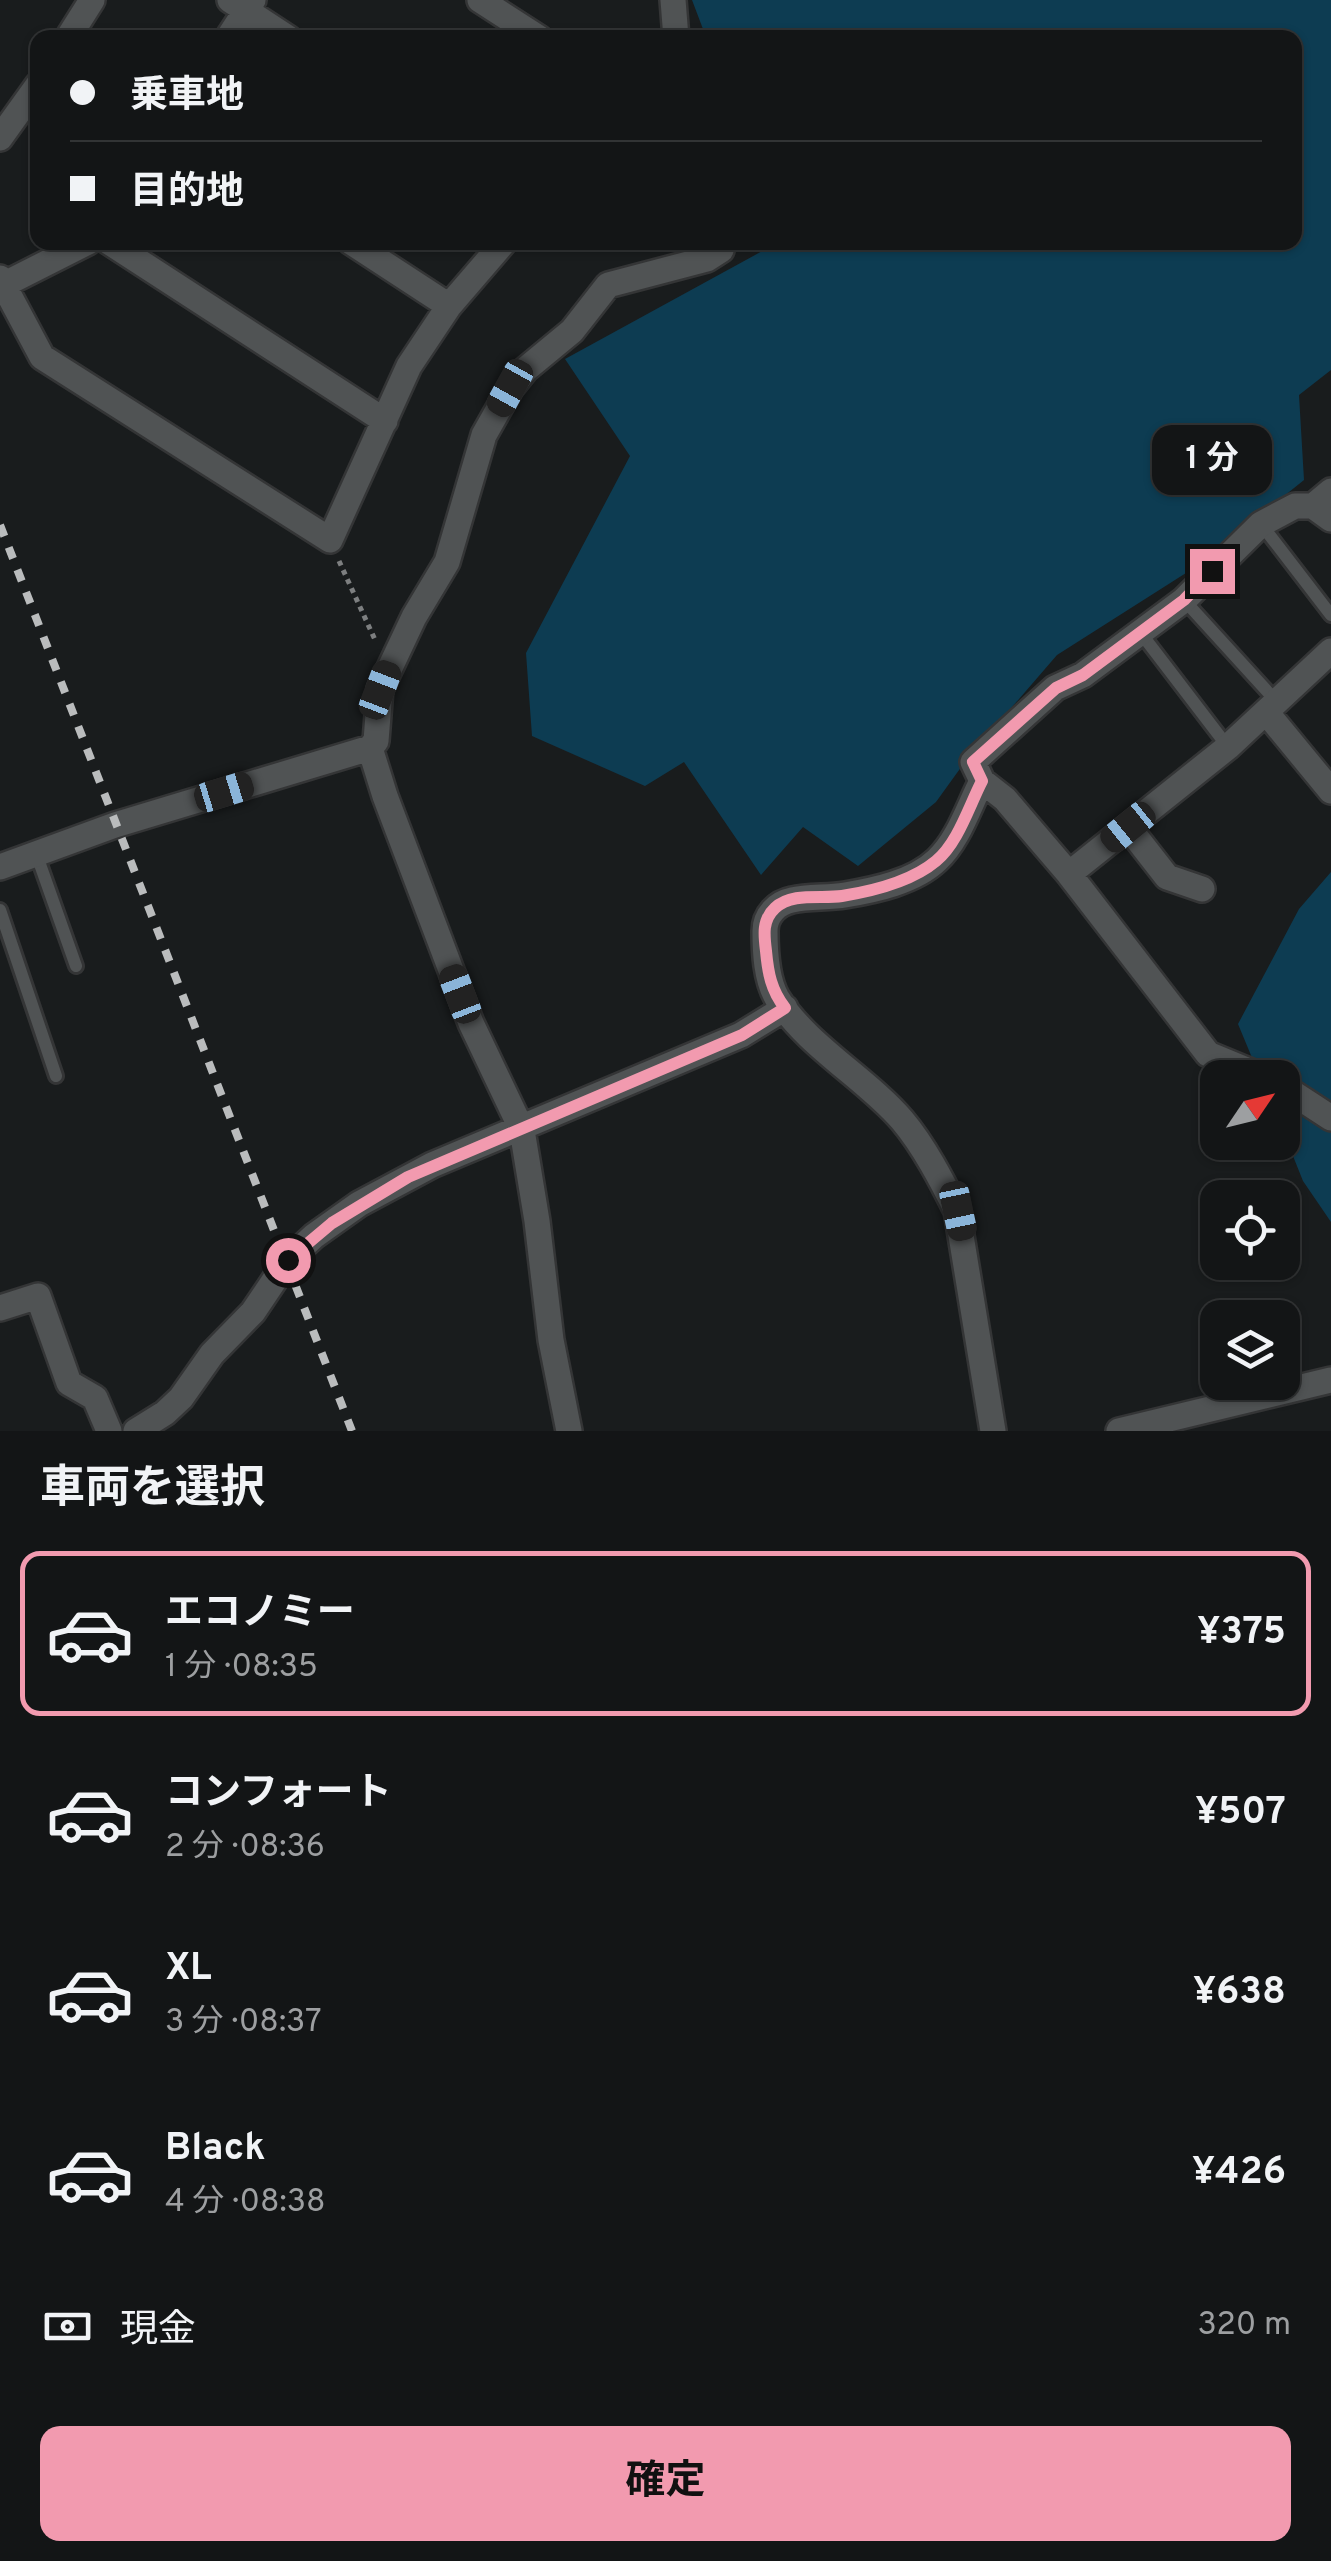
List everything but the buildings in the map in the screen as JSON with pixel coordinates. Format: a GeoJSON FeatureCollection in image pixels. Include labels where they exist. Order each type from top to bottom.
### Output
{"type":"FeatureCollection","features":[{"type":"Feature","properties":{"kind":"street"},"geometry":{"type":"LineString","coordinates":[[73,30],[92,0]]}},
{"type":"Feature","properties":{"kind":"street"},"geometry":{"type":"LineString","coordinates":[[480,0],[526,30]]}},
{"type":"Feature","properties":{"kind":"street"},"geometry":{"type":"LineString","coordinates":[[673,0],[675,30]]}},
{"type":"Feature","properties":{"kind":"street"},"geometry":{"type":"LineString","coordinates":[[232,30],[243,4],[277,30]]}},
{"type":"Feature","properties":{"kind":"street"},"geometry":{"type":"LineString","coordinates":[[0,138],[30,96]]}},
{"type":"Feature","properties":{"kind":"street"},"geometry":{"type":"LineString","coordinates":[[70,250],[2,281],[42,357],[330,540],[410,366],[449,306],[497,250]]}},
{"type":"Feature","properties":{"kind":"street"},"geometry":{"type":"LineString","coordinates":[[120,250],[386,421]]}},
{"type":"Feature","properties":{"kind":"street"},"geometry":{"type":"LineString","coordinates":[[364,250],[449,306]]}},
{"type":"Feature","properties":{"kind":"street"},"geometry":{"type":"LineString","coordinates":[[0,866],[115,825],[370,748],[376,741],[380,690],[388,669],[447,562],[484,435],[510,388],[526,369],[572,332],[608,286],[707,259],[721,250]]}},
{"type":"Feature","properties":{"kind":"street"},"geometry":{"type":"LineString","coordinates":[[1222,1060],[1208,1054],[1068,874],[1005,799],[982,781],[973,762],[1056,688],[1083,675],[1184,600],[1261,524],[1296,506],[1325,506]]}},
{"type":"Feature","properties":{"kind":"street"},"geometry":{"type":"LineString","coordinates":[[1068,874],[1228,748],[1331,651]]}},
{"type":"Feature","properties":{"kind":"street"},"geometry":{"type":"LineString","coordinates":[[1272,707],[1331,791]]}},
{"type":"Feature","properties":{"kind":"street"},"geometry":{"type":"LineString","coordinates":[[370,748],[465,1008],[522,1130],[551,1340],[569,1431]]}},
{"type":"Feature","properties":{"kind":"street"},"geometry":{"type":"LineString","coordinates":[[982,781],[948,847],[936,861],[893,884],[842,896],[788,900],[765,921],[765,940],[769,978],[776,996],[842,1068],[902,1120],[958,1211],[993,1431]]}},
{"type":"Feature","properties":{"kind":"street"},"geometry":{"type":"LineString","coordinates":[[1128,827],[1167,877],[1202,888]]}},
{"type":"Feature","properties":{"kind":"street"},"geometry":{"type":"LineString","coordinates":[[136,1431],[182,1398],[212,1354],[253,1312],[288,1260],[359,1204],[408,1177],[742,1035],[785,1008]]}},
{"type":"Feature","properties":{"kind":"street"},"geometry":{"type":"LineString","coordinates":[[1300,1098],[1331,1118]]}},
{"type":"Feature","properties":{"kind":"street"},"geometry":{"type":"LineString","coordinates":[[0,1308],[38,1296],[69,1383],[95,1398],[109,1431]]}},
{"type":"Feature","properties":{"kind":"street"},"geometry":{"type":"LineString","coordinates":[[1119,1431],[1331,1380]]}},
{"type":"Feature","properties":{"kind":"lane"},"geometry":{"type":"LineString","coordinates":[[1261,524],[1331,615]]}},
{"type":"Feature","properties":{"kind":"lane"},"geometry":{"type":"LineString","coordinates":[[1184,600],[1272,707]]}},
{"type":"Feature","properties":{"kind":"lane"},"geometry":{"type":"LineString","coordinates":[[1140,632],[1228,748]]}},
{"type":"Feature","properties":{"kind":"lane"},"geometry":{"type":"LineString","coordinates":[[36,853],[76,966]]}},
{"type":"Feature","properties":{"kind":"lane"},"geometry":{"type":"LineString","coordinates":[[0,910],[56,1076]]}},
{"type":"Feature","properties":{"kind":"path"},"geometry":{"type":"LineString","coordinates":[[330,540],[388,669]]}},
{"type":"Feature","properties":{"kind":"shaded area"},"geometry":{"type":"Polygon","coordinates":[[[692,0],[1331,0],[1331,370],[1299,395],[1304,480],[1197,566],[1057,655],[967,759],[936,802],[858,866],[803,827],[761,875],[684,762],[645,786],[532,736],[526,653],[630,456],[565,359],[764,250],[1302,250],[1302,30],[703,30],[692,0]]]}},
{"type":"Feature","properties":{"kind":"shaded area"},"geometry":{"type":"Polygon","coordinates":[[[1331,872],[1331,1222],[1303,1181],[1295,1160],[1300,1160],[1300,1060],[1253,1060],[1238,1024],[1299,909],[1331,872]]]}},
{"type":"Feature","properties":{"kind":"railway"},"geometry":{"type":"LineString","coordinates":[[0,525],[352,1431]]}},
{"type":"Feature","properties":{"kind":"route"},"geometry":{"type":"LineString","coordinates":[[288,1260],[359,1204],[408,1177],[764,1024],[785,1008],[769,978],[765,940],[765,921],[775,908],[788,900],[842,896],[893,884],[936,861],[948,847],[982,781],[973,762],[1040,700],[1083,675],[1184,600],[1212,571]]}}]}
